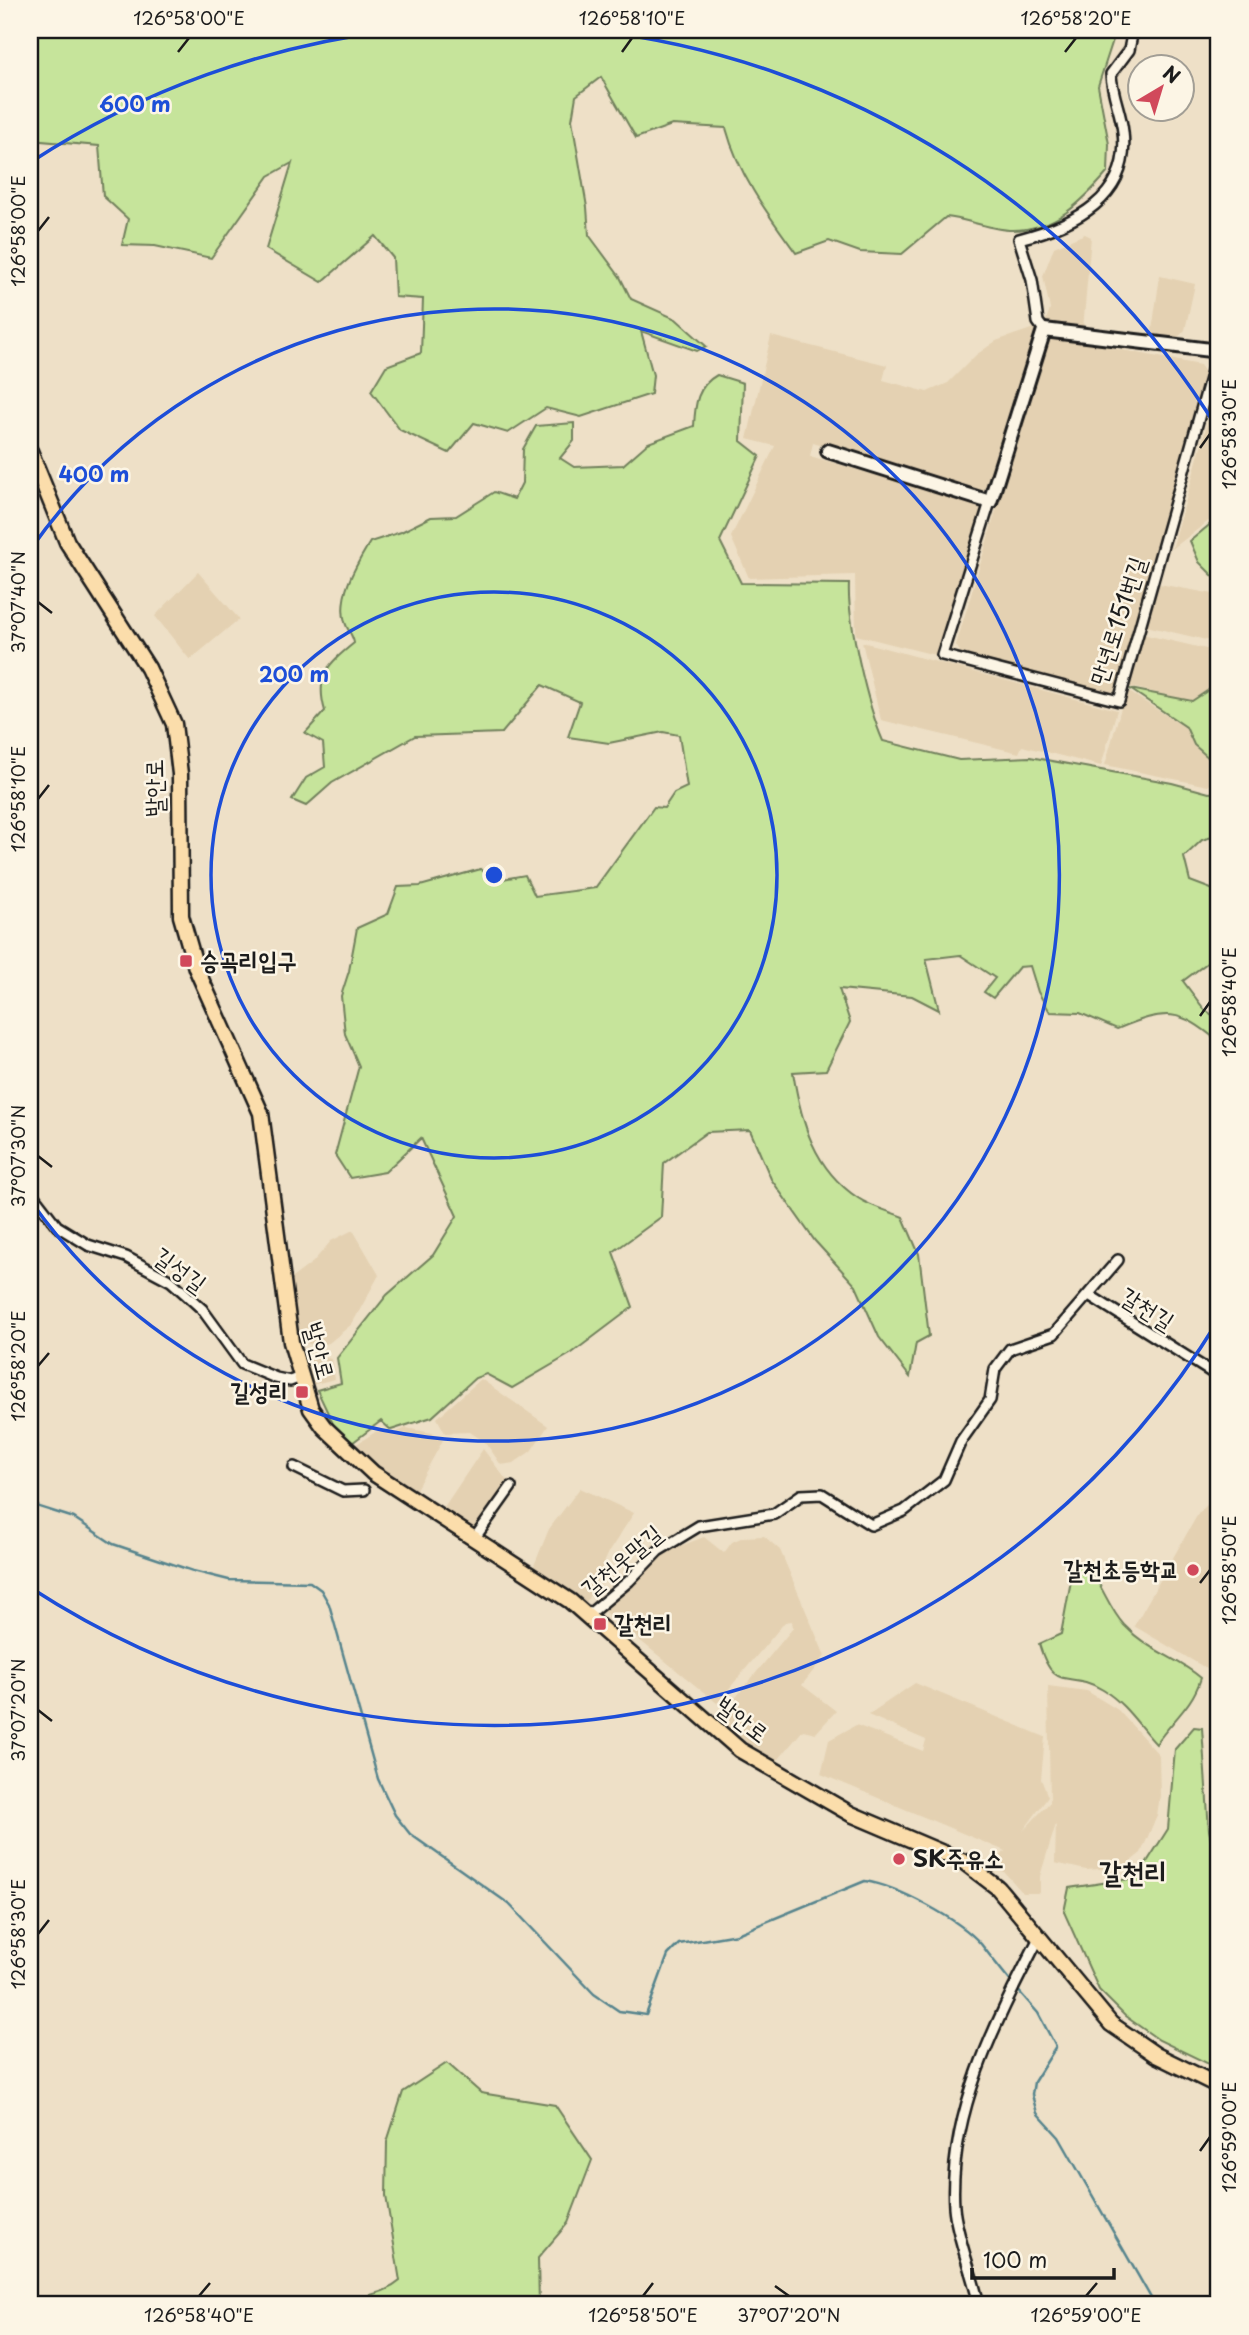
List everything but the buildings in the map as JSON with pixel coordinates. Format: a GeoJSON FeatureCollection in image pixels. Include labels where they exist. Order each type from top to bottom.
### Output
{"type":"FeatureCollection","features":[{"type":"Feature","properties":{"kind":"main road","name":"발안로"},"geometry":{"type":"LineString","coordinates":[[30,451],[62,531],[148,668],[174,724],[180,774],[181,916],[196,968],[261,1113],[291,1342],[311,1409],[373,1474],[570,1601],[740,1750],[851,1814],[964,1862],[998,1888],[1111,2024],[1156,2055],[1219,2087]]}},
{"type":"Feature","properties":{"kind":"street"},"geometry":{"type":"LineString","coordinates":[[1044,330],[1038,322],[1032,280],[1019,239],[1059,229],[1083,215],[1099,203],[1125,161],[1123,128],[1114,103],[1111,74],[1129,50],[1133,30]]}},
{"type":"Feature","properties":{"kind":"street","name":"만년로151번길"},"geometry":{"type":"LineString","coordinates":[[1044,330],[1219,351],[1119,701],[943,655],[1044,330]]}},
{"type":"Feature","properties":{"kind":"street"},"geometry":{"type":"LineString","coordinates":[[828,452],[990,502]]}},
{"type":"Feature","properties":{"kind":"street","name":"길성길"},"geometry":{"type":"LineString","coordinates":[[30,1191],[57,1226],[88,1245],[126,1257],[171,1281],[202,1309],[242,1364],[290,1381],[303,1376]]}},
{"type":"Feature","properties":{"kind":"street","name":"갈천웃말길"},"geometry":{"type":"LineString","coordinates":[[587,1616],[629,1581],[658,1551],[699,1526],[774,1514],[801,1495],[811,1494],[822,1494],[871,1525],[904,1511],[944,1480],[961,1441],[990,1400],[995,1369],[1010,1349],[1054,1334],[1118,1260]]}},
{"type":"Feature","properties":{"kind":"street","name":"갈천길"},"geometry":{"type":"LineString","coordinates":[[1089,1295],[1219,1377]]}},
{"type":"Feature","properties":{"kind":"street"},"geometry":{"type":"LineString","coordinates":[[294,1467],[343,1492],[364,1490]]}},
{"type":"Feature","properties":{"kind":"street"},"geometry":{"type":"LineString","coordinates":[[474,1539],[511,1487]]}},
{"type":"Feature","properties":{"kind":"street"},"geometry":{"type":"LineString","coordinates":[[979,2305],[954,2210],[954,2150],[992,2035],[1040,1936]]}},
{"type":"Feature","properties":{"kind":"shaded area"},"geometry":{"type":"Polygon","coordinates":[[[1085,234],[1091,237],[1083,329],[1045,323],[1050,309],[1043,276],[1054,247],[1085,234]]]}},
{"type":"Feature","properties":{"kind":"shaded area"},"geometry":{"type":"Polygon","coordinates":[[[1160,276],[1195,284],[1185,330],[1170,346],[1150,344],[1160,276]]]}},
{"type":"Feature","properties":{"kind":"shaded area"},"geometry":{"type":"Polygon","coordinates":[[[1037,327],[989,483],[981,493],[813,443],[810,456],[977,505],[983,513],[939,656],[856,635],[855,575],[749,578],[731,537],[775,446],[747,439],[771,336],[887,365],[883,380],[927,392],[948,383],[976,355],[996,341],[1037,327]]]}},
{"type":"Feature","properties":{"kind":"shaded area"},"geometry":{"type":"Polygon","coordinates":[[[1056,337],[1200,365],[1209,378],[1115,692],[1105,695],[963,657],[956,645],[1046,343],[1056,337]]]}},
{"type":"Feature","properties":{"kind":"shaded area"},"geometry":{"type":"Polygon","coordinates":[[[1219,381],[1219,513],[1172,549],[1193,475],[1219,381]]]}},
{"type":"Feature","properties":{"kind":"shaded area"},"geometry":{"type":"Polygon","coordinates":[[[198,572],[239,619],[190,660],[155,616],[198,572]]]}},
{"type":"Feature","properties":{"kind":"shaded area"},"geometry":{"type":"Polygon","coordinates":[[[1159,584],[1219,595],[1219,643],[1146,626],[1159,584]]]}},
{"type":"Feature","properties":{"kind":"shaded area"},"geometry":{"type":"Polygon","coordinates":[[[1142,634],[1219,652],[1219,683],[1192,701],[1130,687],[1142,634]]]}},
{"type":"Feature","properties":{"kind":"shaded area"},"geometry":{"type":"Polygon","coordinates":[[[862,642],[1117,710],[1101,766],[1022,746],[1019,753],[881,720],[862,642]]]}},
{"type":"Feature","properties":{"kind":"shaded area"},"geometry":{"type":"Polygon","coordinates":[[[1126,690],[1186,728],[1193,745],[1219,769],[1219,778],[1208,786],[1105,765],[1126,690]]]}},
{"type":"Feature","properties":{"kind":"shaded area"},"geometry":{"type":"Polygon","coordinates":[[[353,1230],[379,1275],[352,1324],[329,1343],[318,1346],[294,1340],[288,1281],[313,1262],[331,1241],[353,1230]]]}},
{"type":"Feature","properties":{"kind":"shaded area"},"geometry":{"type":"Polygon","coordinates":[[[300,1351],[331,1359],[335,1379],[311,1385],[300,1351]]]}},
{"type":"Feature","properties":{"kind":"shaded area"},"geometry":{"type":"Polygon","coordinates":[[[481,1379],[548,1426],[531,1451],[514,1463],[501,1465],[486,1443],[470,1432],[445,1433],[437,1418],[481,1379]]]}},
{"type":"Feature","properties":{"kind":"shaded area"},"geometry":{"type":"Polygon","coordinates":[[[406,1428],[432,1433],[443,1440],[414,1493],[352,1447],[380,1429],[392,1434],[406,1428]]]}},
{"type":"Feature","properties":{"kind":"shaded area"},"geometry":{"type":"Polygon","coordinates":[[[483,1449],[508,1482],[472,1530],[442,1510],[483,1449]]]}},
{"type":"Feature","properties":{"kind":"shaded area"},"geometry":{"type":"Polygon","coordinates":[[[580,1488],[634,1513],[610,1550],[586,1603],[533,1568],[549,1529],[580,1488]]]}},
{"type":"Feature","properties":{"kind":"shaded area","name":"갈천초등학교"},"geometry":{"type":"Polygon","coordinates":[[[1209,1503],[1219,1510],[1219,1676],[1134,1626],[1198,1514],[1209,1503]]]}},
{"type":"Feature","properties":{"kind":"shaded area"},"geometry":{"type":"Polygon","coordinates":[[[764,1536],[780,1550],[825,1656],[802,1685],[836,1711],[816,1733],[803,1730],[774,1765],[718,1719],[793,1628],[792,1621],[785,1622],[717,1703],[601,1609],[670,1550],[704,1537],[724,1553],[732,1542],[743,1537],[764,1536]]]}},
{"type":"Feature","properties":{"kind":"shaded area"},"geometry":{"type":"Polygon","coordinates":[[[915,1683],[1045,1737],[1041,1779],[1048,1797],[1023,1831],[1050,1802],[1048,1686],[1087,1691],[1118,1710],[1159,1755],[1160,1796],[1157,1815],[1141,1853],[1126,1865],[1112,1868],[1086,1870],[1055,1863],[1056,1824],[1040,1876],[1040,1893],[1023,1893],[995,1862],[1005,1851],[821,1774],[829,1740],[856,1725],[923,1751],[926,1740],[868,1715],[915,1683]]]}},
{"type":"Feature","properties":{"kind":"green space"},"geometry":{"type":"Polygon","coordinates":[[[30,30],[1110,30],[1113,40],[1098,86],[1109,144],[1108,172],[1078,204],[1054,220],[1027,229],[1004,230],[946,217],[902,254],[860,252],[829,241],[796,253],[746,178],[726,128],[672,125],[636,138],[601,77],[576,96],[572,120],[587,207],[589,235],[620,277],[631,299],[676,319],[706,346],[697,351],[641,331],[653,375],[651,394],[581,417],[546,408],[508,433],[474,423],[449,453],[400,430],[371,391],[386,366],[421,353],[423,299],[395,297],[393,258],[375,236],[322,282],[266,249],[292,163],[269,176],[211,258],[155,246],[122,245],[128,219],[103,196],[99,146],[30,140],[30,30]]]}},
{"type":"Feature","properties":{"kind":"green space"},"geometry":{"type":"Polygon","coordinates":[[[717,375],[743,383],[741,441],[760,456],[720,541],[741,583],[849,584],[851,619],[860,663],[883,741],[959,760],[1030,757],[1172,783],[1209,793],[1219,792],[1219,835],[1202,840],[1184,857],[1190,881],[1219,892],[1219,954],[1183,981],[1204,1009],[1219,1020],[1219,1042],[1193,1023],[1171,1015],[1148,1018],[1117,1029],[1080,1013],[1050,1012],[1038,992],[1030,966],[1019,967],[993,998],[984,992],[995,978],[960,955],[926,959],[939,1010],[912,996],[839,989],[850,1022],[826,1070],[793,1072],[796,1091],[812,1143],[830,1173],[863,1201],[903,1217],[919,1254],[929,1336],[916,1343],[910,1377],[879,1337],[856,1286],[815,1241],[771,1179],[750,1130],[707,1132],[664,1163],[661,1217],[613,1252],[633,1307],[572,1353],[512,1388],[486,1374],[475,1378],[432,1417],[391,1430],[381,1421],[352,1443],[334,1426],[317,1390],[341,1383],[337,1358],[387,1295],[433,1255],[457,1216],[421,1138],[385,1172],[350,1178],[335,1155],[359,1066],[345,1034],[341,996],[357,928],[388,914],[398,887],[420,886],[481,869],[492,881],[525,875],[535,896],[595,888],[654,807],[664,808],[674,793],[687,787],[679,735],[663,732],[609,743],[568,737],[580,702],[542,685],[502,733],[415,736],[332,783],[306,806],[292,800],[306,778],[325,767],[323,743],[305,733],[325,711],[322,689],[326,672],[354,643],[343,612],[346,591],[370,542],[401,532],[431,517],[456,516],[494,492],[514,499],[522,483],[523,449],[536,426],[574,423],[574,441],[560,458],[574,467],[623,465],[648,443],[694,426],[698,396],[710,379],[717,375]]]}},
{"type":"Feature","properties":{"kind":"green space"},"geometry":{"type":"Polygon","coordinates":[[[1219,517],[1219,582],[1199,562],[1190,541],[1219,517]]]}},
{"type":"Feature","properties":{"kind":"green space"},"geometry":{"type":"Polygon","coordinates":[[[1219,683],[1219,767],[1194,745],[1186,727],[1130,689],[1192,701],[1219,683]]]}},
{"type":"Feature","properties":{"kind":"green space"},"geometry":{"type":"Polygon","coordinates":[[[1075,1559],[1095,1578],[1115,1613],[1133,1634],[1201,1678],[1187,1705],[1156,1744],[1111,1696],[1091,1684],[1057,1676],[1045,1660],[1039,1644],[1061,1634],[1075,1559]]]}},
{"type":"Feature","properties":{"kind":"green space"},"geometry":{"type":"Polygon","coordinates":[[[1194,1727],[1202,1728],[1209,1830],[1219,1879],[1219,2069],[1159,2040],[1125,2016],[1099,1990],[1064,1912],[1069,1888],[1129,1879],[1145,1865],[1168,1829],[1175,1749],[1194,1727]]]}},
{"type":"Feature","properties":{"kind":"green space"},"geometry":{"type":"Polygon","coordinates":[[[447,2063],[481,2093],[555,2105],[592,2160],[568,2223],[538,2258],[539,2305],[345,2305],[394,2286],[400,2281],[386,2196],[387,2142],[403,2092],[447,2063]]]}},
{"type":"Feature","properties":{"kind":"waterway"},"geometry":{"type":"LineString","coordinates":[[30,1504],[74,1518],[113,1544],[193,1571],[229,1580],[310,1582],[321,1590],[329,1604],[378,1779],[395,1815],[410,1834],[509,1904],[594,1994],[619,2011],[646,2015],[668,1955],[679,1944],[737,1934],[865,1881],[894,1889],[958,1924],[981,1944],[1012,1983]]}},
{"type":"Feature","properties":{"kind":"waterway"},"geometry":{"type":"LineString","coordinates":[[1016,1988],[1038,2013],[1056,2047],[1034,2082],[1032,2095],[1037,2113],[1059,2137],[1155,2305]]}},
{"type":"Feature","properties":{"kind":"place","name":"승곡리입구"},"geometry":{"type":"Point","coordinates":[186,961]}},
{"type":"Feature","properties":{"kind":"place","name":"길성리"},"geometry":{"type":"Point","coordinates":[302,1392]}},
{"type":"Feature","properties":{"kind":"place","name":"갈천초등학교"},"geometry":{"type":"Point","coordinates":[1193,1570]}},
{"type":"Feature","properties":{"kind":"place","name":"갈천리"},"geometry":{"type":"Point","coordinates":[600,1624]}},
{"type":"Feature","properties":{"kind":"place","name":"SK주유소"},"geometry":{"type":"Point","coordinates":[899,1859]}},
{"type":"Feature","properties":{"kind":"district","name":"갈천리"},"geometry":{"type":"Point","coordinates":[1133,1872]}}]}
